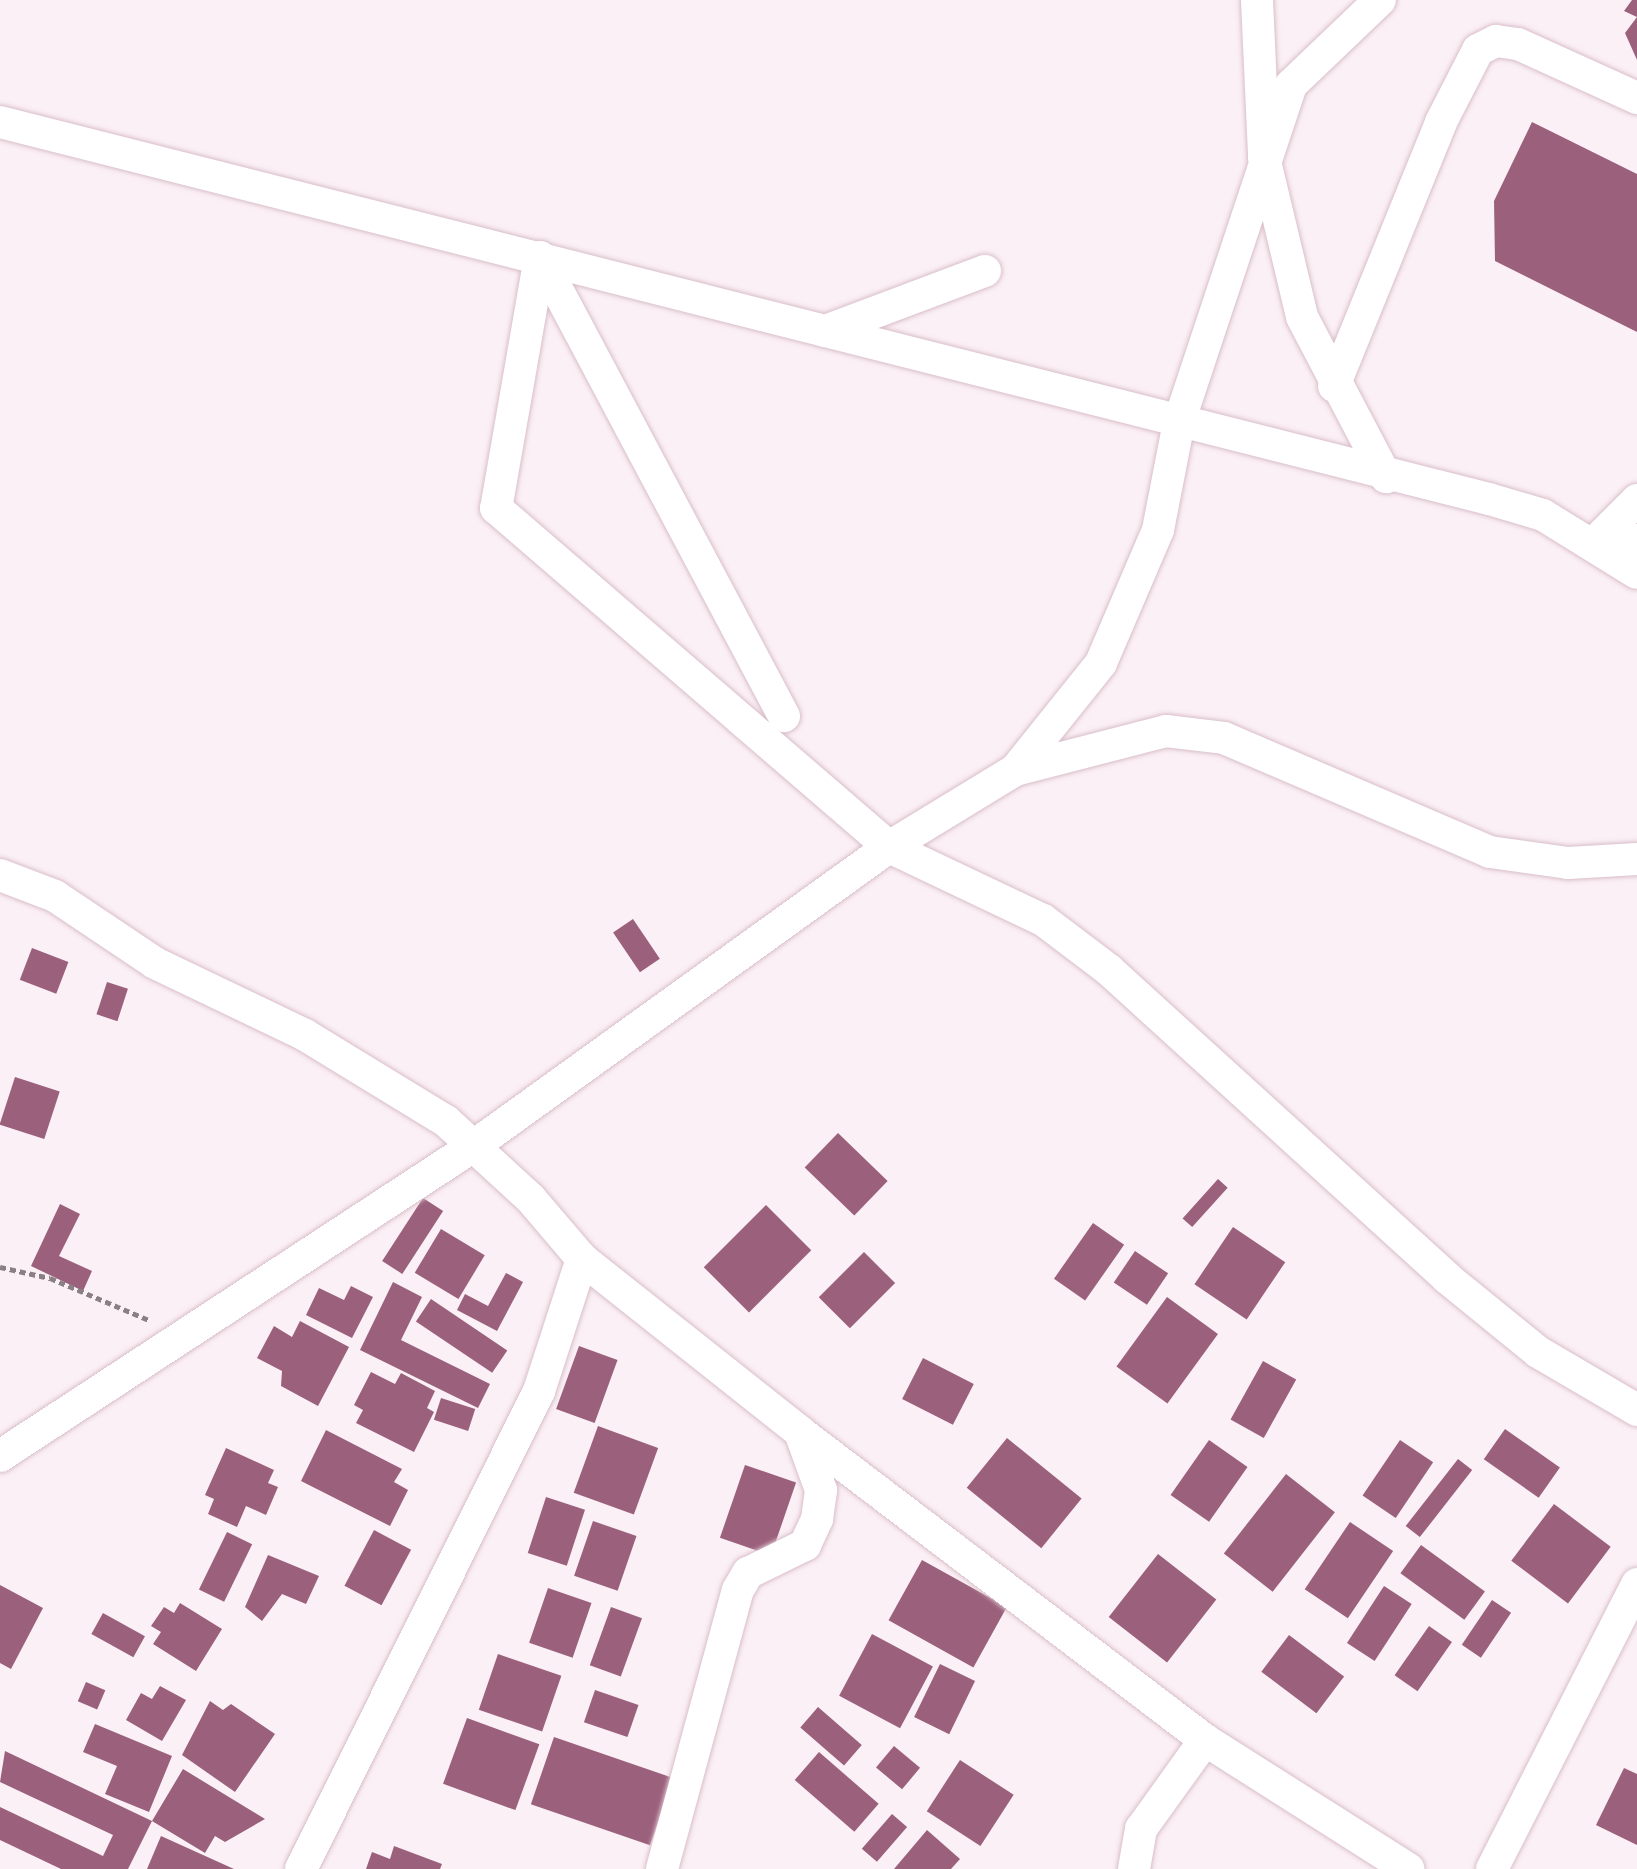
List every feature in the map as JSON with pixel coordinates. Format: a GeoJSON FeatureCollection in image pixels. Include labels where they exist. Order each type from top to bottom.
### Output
{"type":"FeatureCollection","features":[{"type":"Feature","properties":{"kind":"street"},"geometry":{"type":"LineString","coordinates":[[1257,0],[1264,157],[1302,317],[1334,386],[1386,477]]}},
{"type":"Feature","properties":{"kind":"street"},"geometry":{"type":"LineString","coordinates":[[1015,770],[1101,663],[1158,530],[1179,422],[1252,217],[1264,157],[1291,85],[1380,0]]}},
{"type":"Feature","properties":{"kind":"street"},"geometry":{"type":"LineString","coordinates":[[1334,386],[1441,122],[1478,50],[1496,41],[1518,44],[1637,98]]}},
{"type":"Feature","properties":{"kind":"street"},"geometry":{"type":"LineString","coordinates":[[0,122],[540,257],[1386,477],[1530,511],[1595,542],[1637,573]]}},
{"type":"Feature","properties":{"kind":"street"},"geometry":{"type":"LineString","coordinates":[[540,257],[784,716]]}},
{"type":"Feature","properties":{"kind":"street"},"geometry":{"type":"LineString","coordinates":[[540,257],[496,508],[889,847],[1054,928],[1447,1278],[1538,1352],[1637,1410]]}},
{"type":"Feature","properties":{"kind":"street"},"geometry":{"type":"LineString","coordinates":[[825,331],[985,271]]}},
{"type":"Feature","properties":{"kind":"street"},"geometry":{"type":"LineString","coordinates":[[1595,542],[1637,500]]}},
{"type":"Feature","properties":{"kind":"street"},"geometry":{"type":"LineString","coordinates":[[1595,542],[1637,540]]}},
{"type":"Feature","properties":{"kind":"street"},"geometry":{"type":"LineString","coordinates":[[0,1456],[475,1145],[889,847],[1015,770],[1166,731],[1224,738],[1490,852],[1568,863],[1637,859]]}},
{"type":"Feature","properties":{"kind":"street"},"geometry":{"type":"LineString","coordinates":[[0,875],[55,896],[155,963],[386,1080],[475,1145],[582,1259],[800,1432],[1205,1740],[1408,1869]]}},
{"type":"Feature","properties":{"kind":"street"},"geometry":{"type":"LineString","coordinates":[[301,1869],[539,1391],[582,1259]]}},
{"type":"Feature","properties":{"kind":"street"},"geometry":{"type":"LineString","coordinates":[[662,1869],[738,1590],[748,1573],[805,1545],[817,1519],[821,1490],[800,1432]]}},
{"type":"Feature","properties":{"kind":"street"},"geometry":{"type":"LineString","coordinates":[[1492,1869],[1637,1584]]}},
{"type":"Feature","properties":{"kind":"street"},"geometry":{"type":"LineString","coordinates":[[1134,1869],[1141,1829],[1205,1740]]}},
{"type":"Feature","properties":{"kind":"path"},"geometry":{"type":"LineString","coordinates":[[0,1267],[50,1278],[184,1335]]}},
{"type":"Feature","properties":{"kind":"building"},"geometry":{"type":"Polygon","coordinates":[[[1632,0],[1637,0],[1637,17],[1624,11],[1632,0]]]}},
{"type":"Feature","properties":{"kind":"building"},"geometry":{"type":"Polygon","coordinates":[[[1637,17],[1637,60],[1625,33],[1637,17]]]}},
{"type":"Feature","properties":{"kind":"building"},"geometry":{"type":"Polygon","coordinates":[[[1532,122],[1637,174],[1637,332],[1495,261],[1494,201],[1532,122]]]}},
{"type":"Feature","properties":{"kind":"building"},"geometry":{"type":"Polygon","coordinates":[[[633,919],[660,959],[640,972],[613,932],[633,919]]]}},
{"type":"Feature","properties":{"kind":"building"},"geometry":{"type":"Polygon","coordinates":[[[32,948],[68,962],[56,994],[20,980],[32,948]]]}},
{"type":"Feature","properties":{"kind":"building"},"geometry":{"type":"Polygon","coordinates":[[[107,982],[128,989],[117,1021],[96,1014],[107,982]]]}},
{"type":"Feature","properties":{"kind":"building"},"geometry":{"type":"Polygon","coordinates":[[[15,1077],[60,1092],[44,1139],[0,1125],[15,1077]]]}},
{"type":"Feature","properties":{"kind":"building"},"geometry":{"type":"Polygon","coordinates":[[[838,1133],[888,1181],[854,1215],[805,1168],[838,1133]]]}},
{"type":"Feature","properties":{"kind":"building"},"geometry":{"type":"Polygon","coordinates":[[[1218,1179],[1228,1188],[1192,1227],[1183,1218],[1218,1179]]]}},
{"type":"Feature","properties":{"kind":"building"},"geometry":{"type":"Polygon","coordinates":[[[423,1198],[443,1211],[402,1274],[382,1261],[423,1198]]]}},
{"type":"Feature","properties":{"kind":"building"},"geometry":{"type":"Polygon","coordinates":[[[60,1204],[80,1214],[59,1256],[92,1271],[83,1291],[31,1266],[60,1204]]]}},
{"type":"Feature","properties":{"kind":"building"},"geometry":{"type":"Polygon","coordinates":[[[766,1205],[811,1250],[749,1312],[704,1267],[766,1205]]]}},
{"type":"Feature","properties":{"kind":"building"},"geometry":{"type":"Polygon","coordinates":[[[1093,1223],[1124,1245],[1085,1300],[1054,1279],[1093,1223]]]}},
{"type":"Feature","properties":{"kind":"building"},"geometry":{"type":"Polygon","coordinates":[[[1233,1227],[1285,1262],[1247,1319],[1194,1284],[1233,1227]]]}},
{"type":"Feature","properties":{"kind":"building"},"geometry":{"type":"Polygon","coordinates":[[[441,1229],[485,1255],[458,1299],[415,1273],[441,1229]]]}},
{"type":"Feature","properties":{"kind":"building"},"geometry":{"type":"Polygon","coordinates":[[[1135,1251],[1168,1273],[1147,1305],[1114,1283],[1135,1251]]]}},
{"type":"Feature","properties":{"kind":"building"},"geometry":{"type":"Polygon","coordinates":[[[864,1252],[895,1283],[850,1328],[819,1297],[864,1252]]]}},
{"type":"Feature","properties":{"kind":"building"},"geometry":{"type":"Polygon","coordinates":[[[506,1273],[523,1282],[497,1331],[457,1310],[465,1294],[488,1306],[506,1273]]]}},
{"type":"Feature","properties":{"kind":"building"},"geometry":{"type":"Polygon","coordinates":[[[393,1282],[422,1297],[401,1340],[490,1384],[478,1408],[360,1350],[393,1282]]]}},
{"type":"Feature","properties":{"kind":"building"},"geometry":{"type":"Polygon","coordinates":[[[351,1286],[373,1297],[352,1338],[306,1315],[319,1288],[344,1300],[351,1286]]]}},
{"type":"Feature","properties":{"kind":"building"},"geometry":{"type":"Polygon","coordinates":[[[1167,1297],[1218,1334],[1167,1404],[1116,1367],[1167,1297]]]}},
{"type":"Feature","properties":{"kind":"building"},"geometry":{"type":"Polygon","coordinates":[[[431,1299],[507,1350],[492,1373],[416,1321],[431,1299]]]}},
{"type":"Feature","properties":{"kind":"building"},"geometry":{"type":"Polygon","coordinates":[[[300,1321],[349,1347],[318,1406],[281,1386],[282,1371],[257,1358],[274,1326],[292,1337],[300,1321]]]}},
{"type":"Feature","properties":{"kind":"building"},"geometry":{"type":"Polygon","coordinates":[[[579,1346],[618,1360],[595,1423],[556,1409],[579,1346]]]}},
{"type":"Feature","properties":{"kind":"building"},"geometry":{"type":"Polygon","coordinates":[[[923,1358],[974,1384],[953,1425],[902,1399],[923,1358]]]}},
{"type":"Feature","properties":{"kind":"building"},"geometry":{"type":"Polygon","coordinates":[[[1263,1361],[1296,1379],[1264,1438],[1231,1420],[1263,1361]]]}},
{"type":"Feature","properties":{"kind":"building"},"geometry":{"type":"Polygon","coordinates":[[[371,1372],[395,1384],[401,1373],[435,1391],[427,1408],[434,1412],[414,1452],[356,1423],[363,1410],[354,1405],[371,1372]]]}},
{"type":"Feature","properties":{"kind":"building"},"geometry":{"type":"Polygon","coordinates":[[[441,1398],[475,1409],[468,1431],[434,1420],[441,1398]]]}},
{"type":"Feature","properties":{"kind":"building"},"geometry":{"type":"Polygon","coordinates":[[[598,1426],[658,1448],[634,1515],[574,1493],[598,1426]]]}},
{"type":"Feature","properties":{"kind":"building"},"geometry":{"type":"Polygon","coordinates":[[[1505,1429],[1560,1467],[1539,1498],[1484,1459],[1505,1429]]]}},
{"type":"Feature","properties":{"kind":"building"},"geometry":{"type":"Polygon","coordinates":[[[326,1430],[402,1469],[394,1482],[408,1490],[390,1526],[301,1481],[326,1430]]]}},
{"type":"Feature","properties":{"kind":"building"},"geometry":{"type":"Polygon","coordinates":[[[1007,1438],[1082,1498],[1041,1548],[967,1488],[1007,1438]]]}},
{"type":"Feature","properties":{"kind":"building"},"geometry":{"type":"Polygon","coordinates":[[[1209,1440],[1248,1467],[1209,1522],[1171,1495],[1209,1440]]]}},
{"type":"Feature","properties":{"kind":"building"},"geometry":{"type":"Polygon","coordinates":[[[1400,1440],[1433,1462],[1396,1518],[1363,1496],[1400,1440]]]}},
{"type":"Feature","properties":{"kind":"building"},"geometry":{"type":"Polygon","coordinates":[[[226,1448],[274,1470],[268,1483],[278,1487],[266,1515],[246,1506],[237,1527],[208,1514],[214,1499],[205,1495],[226,1448]]]}},
{"type":"Feature","properties":{"kind":"building"},"geometry":{"type":"Polygon","coordinates":[[[1458,1459],[1472,1470],[1420,1537],[1406,1526],[1458,1459]]]}},
{"type":"Feature","properties":{"kind":"building"},"geometry":{"type":"Polygon","coordinates":[[[745,1465],[796,1483],[771,1555],[720,1538],[745,1465]]]}},
{"type":"Feature","properties":{"kind":"building"},"geometry":{"type":"Polygon","coordinates":[[[1286,1474],[1335,1512],[1273,1592],[1224,1554],[1286,1474]]]}},
{"type":"Feature","properties":{"kind":"building"},"geometry":{"type":"Polygon","coordinates":[[[546,1497],[585,1510],[567,1566],[528,1553],[546,1497]]]}},
{"type":"Feature","properties":{"kind":"building"},"geometry":{"type":"Polygon","coordinates":[[[1554,1504],[1611,1547],[1568,1603],[1511,1561],[1554,1504]]]}},
{"type":"Feature","properties":{"kind":"building"},"geometry":{"type":"Polygon","coordinates":[[[593,1521],[636,1536],[618,1591],[574,1576],[593,1521]]]}},
{"type":"Feature","properties":{"kind":"building"},"geometry":{"type":"Polygon","coordinates":[[[1350,1522],[1393,1551],[1348,1618],[1305,1589],[1350,1522]]]}},
{"type":"Feature","properties":{"kind":"building"},"geometry":{"type":"Polygon","coordinates":[[[374,1530],[411,1550],[382,1605],[344,1586],[374,1530]]]}},
{"type":"Feature","properties":{"kind":"building"},"geometry":{"type":"Polygon","coordinates":[[[227,1532],[252,1544],[224,1602],[199,1590],[227,1532]]]}},
{"type":"Feature","properties":{"kind":"building"},"geometry":{"type":"Polygon","coordinates":[[[1421,1545],[1485,1591],[1464,1620],[1400,1573],[1421,1545]]]}},
{"type":"Feature","properties":{"kind":"building"},"geometry":{"type":"Polygon","coordinates":[[[1158,1554],[1216,1600],[1167,1663],[1109,1617],[1158,1554]]]}},
{"type":"Feature","properties":{"kind":"building"},"geometry":{"type":"Polygon","coordinates":[[[268,1555],[319,1576],[306,1604],[282,1594],[262,1621],[245,1607],[268,1555]]]}},
{"type":"Feature","properties":{"kind":"building"},"geometry":{"type":"Polygon","coordinates":[[[922,1560],[1007,1607],[973,1667],[889,1620],[922,1560]]]}},
{"type":"Feature","properties":{"kind":"building"},"geometry":{"type":"Polygon","coordinates":[[[0,1585],[43,1608],[11,1669],[0,1663],[0,1585]]]}},
{"type":"Feature","properties":{"kind":"building"},"geometry":{"type":"Polygon","coordinates":[[[1384,1586],[1412,1604],[1375,1661],[1347,1643],[1384,1586]]]}},
{"type":"Feature","properties":{"kind":"building"},"geometry":{"type":"Polygon","coordinates":[[[548,1588],[591,1603],[573,1658],[529,1643],[548,1588]]]}},
{"type":"Feature","properties":{"kind":"building"},"geometry":{"type":"Polygon","coordinates":[[[1492,1600],[1511,1613],[1481,1658],[1462,1645],[1492,1600]]]}},
{"type":"Feature","properties":{"kind":"building"},"geometry":{"type":"Polygon","coordinates":[[[180,1603],[222,1629],[196,1671],[153,1644],[161,1632],[151,1626],[164,1607],[174,1613],[180,1603]]]}},
{"type":"Feature","properties":{"kind":"building"},"geometry":{"type":"Polygon","coordinates":[[[611,1607],[642,1618],[621,1677],[590,1665],[611,1607]]]}},
{"type":"Feature","properties":{"kind":"building"},"geometry":{"type":"Polygon","coordinates":[[[103,1613],[145,1636],[133,1657],[91,1634],[103,1613]]]}},
{"type":"Feature","properties":{"kind":"building"},"geometry":{"type":"Polygon","coordinates":[[[1429,1626],[1452,1642],[1418,1691],[1395,1675],[1429,1626]]]}},
{"type":"Feature","properties":{"kind":"building"},"geometry":{"type":"Polygon","coordinates":[[[872,1634],[933,1666],[900,1728],[839,1696],[872,1634]]]}},
{"type":"Feature","properties":{"kind":"building"},"geometry":{"type":"Polygon","coordinates":[[[1289,1635],[1344,1677],[1316,1713],[1261,1672],[1289,1635]]]}},
{"type":"Feature","properties":{"kind":"building"},"geometry":{"type":"Polygon","coordinates":[[[498,1654],[561,1676],[542,1732],[479,1710],[498,1654]]]}},
{"type":"Feature","properties":{"kind":"building"},"geometry":{"type":"Polygon","coordinates":[[[940,1664],[975,1681],[949,1734],[914,1717],[940,1664]]]}},
{"type":"Feature","properties":{"kind":"building"},"geometry":{"type":"Polygon","coordinates":[[[86,1682],[105,1690],[97,1710],[78,1701],[86,1682]]]}},
{"type":"Feature","properties":{"kind":"building"},"geometry":{"type":"Polygon","coordinates":[[[160,1686],[186,1700],[162,1741],[126,1720],[141,1693],[152,1699],[160,1686]]]}},
{"type":"Feature","properties":{"kind":"building"},"geometry":{"type":"Polygon","coordinates":[[[595,1690],[638,1705],[627,1737],[584,1722],[595,1690]]]}},
{"type":"Feature","properties":{"kind":"building"},"geometry":{"type":"Polygon","coordinates":[[[210,1701],[223,1710],[231,1704],[275,1734],[235,1792],[182,1755],[210,1701]]]}},
{"type":"Feature","properties":{"kind":"building"},"geometry":{"type":"Polygon","coordinates":[[[818,1707],[862,1745],[844,1765],[800,1727],[818,1707]]]}},
{"type":"Feature","properties":{"kind":"building"},"geometry":{"type":"Polygon","coordinates":[[[467,1718],[539,1744],[515,1810],[443,1784],[467,1718]]]}},
{"type":"Feature","properties":{"kind":"building"},"geometry":{"type":"Polygon","coordinates":[[[95,1724],[172,1756],[149,1812],[105,1794],[117,1766],[83,1752],[95,1724]]]}},
{"type":"Feature","properties":{"kind":"building"},"geometry":{"type":"Polygon","coordinates":[[[554,1737],[673,1778],[650,1845],[531,1804],[554,1737]]]}},
{"type":"Feature","properties":{"kind":"building"},"geometry":{"type":"Polygon","coordinates":[[[894,1746],[920,1768],[902,1789],[876,1767],[894,1746]]]}},
{"type":"Feature","properties":{"kind":"building"},"geometry":{"type":"Polygon","coordinates":[[[5,1751],[152,1821],[128,1869],[61,1869],[0,1840],[0,1807],[103,1856],[113,1835],[0,1782],[5,1751]]]}},
{"type":"Feature","properties":{"kind":"building"},"geometry":{"type":"Polygon","coordinates":[[[819,1752],[879,1804],[854,1832],[795,1780],[819,1752]]]}},
{"type":"Feature","properties":{"kind":"building"},"geometry":{"type":"Polygon","coordinates":[[[960,1760],[1014,1795],[980,1846],[927,1811],[960,1760]]]}},
{"type":"Feature","properties":{"kind":"building"},"geometry":{"type":"Polygon","coordinates":[[[1624,1768],[1637,1774],[1637,1845],[1596,1825],[1624,1768]]]}},
{"type":"Feature","properties":{"kind":"building"},"geometry":{"type":"Polygon","coordinates":[[[183,1769],[265,1819],[225,1842],[215,1836],[205,1853],[152,1821],[183,1769]]]}},
{"type":"Feature","properties":{"kind":"building"},"geometry":{"type":"Polygon","coordinates":[[[892,1814],[907,1827],[877,1862],[862,1849],[892,1814]]]}},
{"type":"Feature","properties":{"kind":"building"},"geometry":{"type":"Polygon","coordinates":[[[927,1830],[960,1859],[951,1869],[894,1869],[927,1830]]]}},
{"type":"Feature","properties":{"kind":"building"},"geometry":{"type":"Polygon","coordinates":[[[161,1836],[234,1869],[147,1869],[161,1836]]]}},
{"type":"Feature","properties":{"kind":"building"},"geometry":{"type":"Polygon","coordinates":[[[394,1846],[442,1864],[440,1869],[366,1869],[372,1852],[390,1859],[394,1846]]]}}]}
